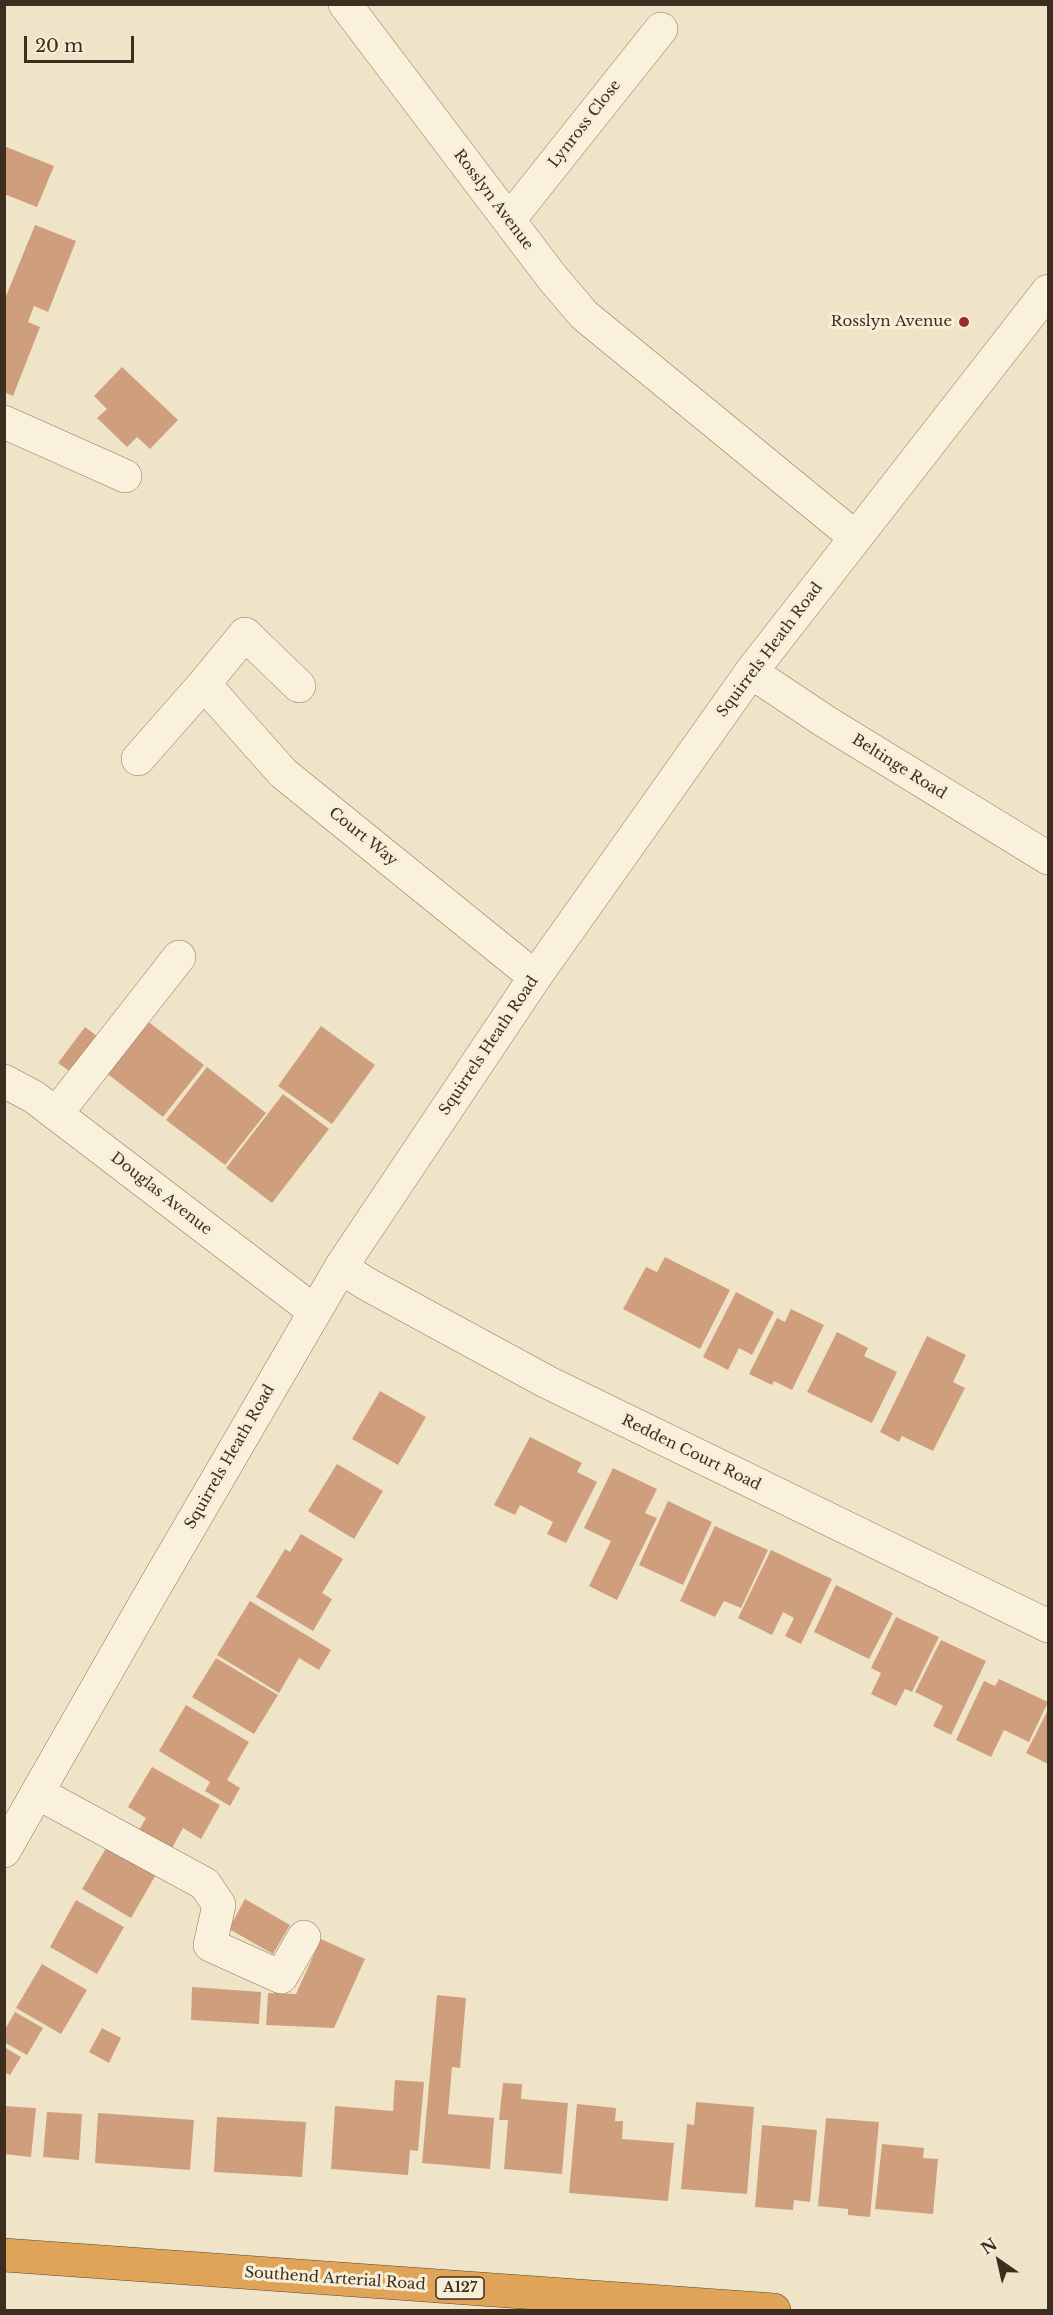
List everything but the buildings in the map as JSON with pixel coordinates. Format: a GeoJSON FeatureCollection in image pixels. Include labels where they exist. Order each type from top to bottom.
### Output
{"type":"FeatureCollection","features":[{"type":"Feature","properties":{"kind":"highway","name":"Southend Arterial Road"},"geometry":{"type":"LineString","coordinates":[[4,2254],[774,2310]]}},
{"type":"Feature","properties":{"kind":"street","name":"Rosslyn Avenue"},"geometry":{"type":"LineString","coordinates":[[345,4],[550,276],[584,315],[855,537]]}},
{"type":"Feature","properties":{"kind":"street","name":"Lynross Close"},"geometry":{"type":"LineString","coordinates":[[509,220],[661,29]]}},
{"type":"Feature","properties":{"kind":"street","name":"Squirrels Heath Road"},"geometry":{"type":"LineString","coordinates":[[4,1851],[314,1311],[535,977],[751,672],[1048,291]]}},
{"type":"Feature","properties":{"kind":"street"},"geometry":{"type":"LineString","coordinates":[[4,422],[125,476]]}},
{"type":"Feature","properties":{"kind":"street"},"geometry":{"type":"LineString","coordinates":[[138,759],[245,634],[299,686]]}},
{"type":"Feature","properties":{"kind":"street","name":"Beltinge Road"},"geometry":{"type":"LineString","coordinates":[[751,672],[826,722],[1048,858]]}},
{"type":"Feature","properties":{"kind":"street","name":"Court Way"},"geometry":{"type":"LineString","coordinates":[[204,684],[283,773],[535,977]]}},
{"type":"Feature","properties":{"kind":"street"},"geometry":{"type":"LineString","coordinates":[[56,1114],[179,957]]}},
{"type":"Feature","properties":{"kind":"street","name":"Douglas Avenue"},"geometry":{"type":"LineString","coordinates":[[4,1081],[34,1097],[314,1311]]}},
{"type":"Feature","properties":{"kind":"street","name":"Redden Court Road"},"geometry":{"type":"LineString","coordinates":[[341,1267],[364,1283],[547,1382],[1048,1626]]}},
{"type":"Feature","properties":{"kind":"street"},"geometry":{"type":"LineString","coordinates":[[38,1792],[205,1884],[219,1905],[210,1945],[281,1977],[304,1937]]}},
{"type":"Feature","properties":{"kind":"place","name":"Rosslyn Avenue"},"geometry":{"type":"Point","coordinates":[964,322]}}]}
